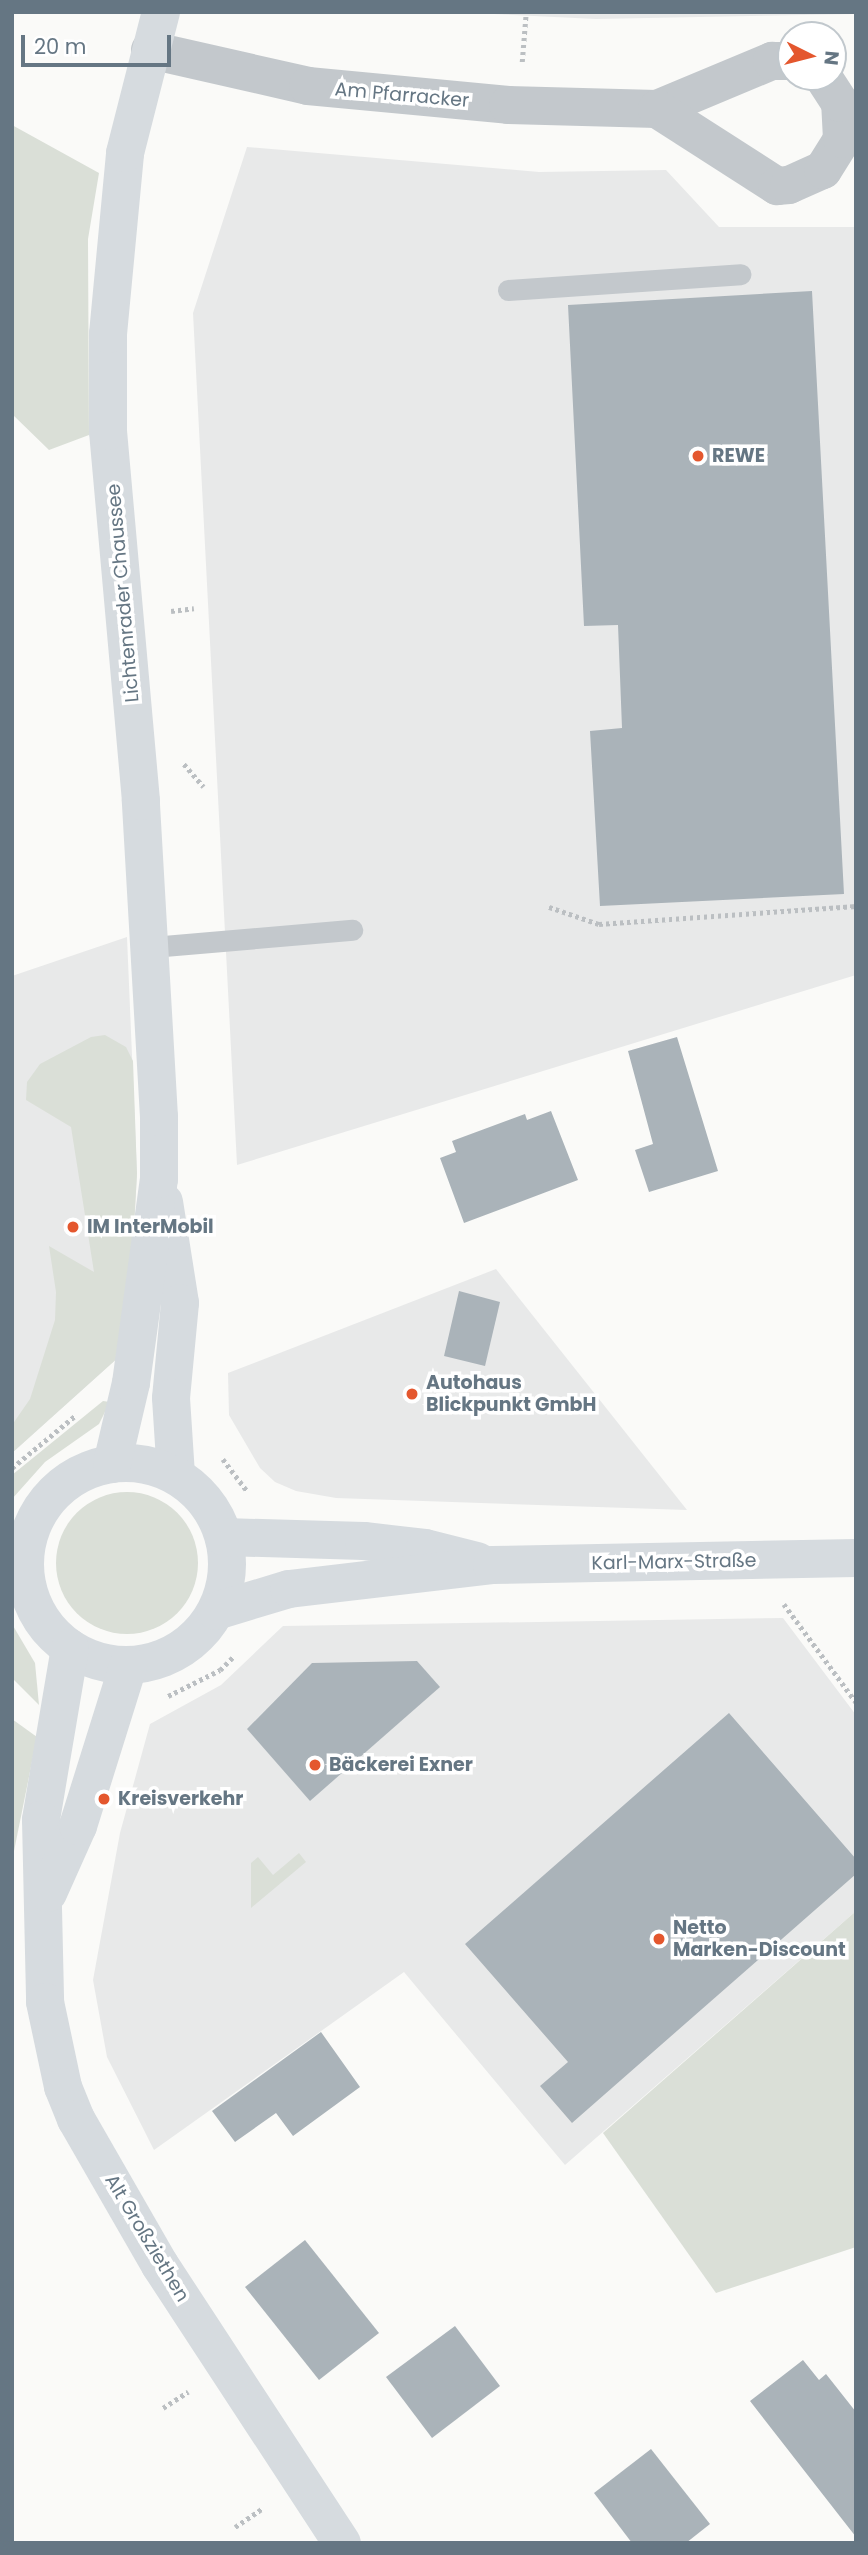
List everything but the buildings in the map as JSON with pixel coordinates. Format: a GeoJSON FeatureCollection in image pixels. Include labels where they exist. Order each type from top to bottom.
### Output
{"type":"FeatureCollection","features":[{"type":"Feature","properties":{"kind":"street","name":"Lichtenrader Chaussee"},"geometry":{"type":"LineString","coordinates":[[161,12],[125,153],[114,239],[108,431],[152,947],[159,1179],[180,1303],[171,1398],[176,1475]]}},
{"type":"Feature","properties":{"kind":"street","name":"Am Pfarracker"},"geometry":{"type":"LineString","coordinates":[[150,50],[308,86],[508,105],[657,108],[777,61]]}},
{"type":"Feature","properties":{"kind":"street"},"geometry":{"type":"LineString","coordinates":[[657,108],[777,186],[789,185],[823,170],[842,139],[840,103],[832,91]]}},
{"type":"Feature","properties":{"kind":"street","name":"Lichtenrader Chaussee"},"geometry":{"type":"LineString","coordinates":[[112,1464],[131,1383],[159,1179]]}},
{"type":"Feature","properties":{"kind":"street"},"geometry":{"type":"LineString","coordinates":[[112,1464],[156,1467],[176,1475],[214,1513],[224,1537],[228,1575],[216,1611],[200,1633],[179,1651],[155,1662],[128,1666],[97,1662],[70,1648],[54,1635],[22,1600],[25,1568],[21,1535],[61,1487],[85,1472],[112,1464]]}},
{"type":"Feature","properties":{"kind":"street","name":"Karl-Marx-Straße"},"geometry":{"type":"LineString","coordinates":[[224,1537],[401,1545],[492,1565]]}},
{"type":"Feature","properties":{"kind":"street","name":"Karl-Marx-Straße"},"geometry":{"type":"LineString","coordinates":[[216,1611],[289,1589],[492,1565],[856,1558]]}},
{"type":"Feature","properties":{"kind":"street","name":"Alt Großziethen"},"geometry":{"type":"LineString","coordinates":[[70,1648],[41,1820],[45,2002],[63,2087],[76,2119],[160,2264],[342,2543]]}},
{"type":"Feature","properties":{"kind":"street","name":"Alt Großziethen"},"geometry":{"type":"LineString","coordinates":[[44,1901],[78,1826],[128,1666]]}},
{"type":"Feature","properties":{"kind":"lane"},"geometry":{"type":"LineString","coordinates":[[509,290],[740,274]]}},
{"type":"Feature","properties":{"kind":"lane"},"geometry":{"type":"LineString","coordinates":[[152,947],[352,930]]}},
{"type":"Feature","properties":{"kind":"path"},"geometry":{"type":"LineString","coordinates":[[549,907],[599,924],[856,906]]}},
{"type":"Feature","properties":{"kind":"path"},"geometry":{"type":"LineString","coordinates":[[12,1468],[87,1406]]}},
{"type":"Feature","properties":{"kind":"path"},"geometry":{"type":"LineString","coordinates":[[221,1455],[256,1497]]}},
{"type":"Feature","properties":{"kind":"path"},"geometry":{"type":"LineString","coordinates":[[782,1601],[856,1702]]}},
{"type":"Feature","properties":{"kind":"path"},"geometry":{"type":"LineString","coordinates":[[162,1698],[220,1670],[242,1648]]}},
{"type":"Feature","properties":{"kind":"path"},"geometry":{"type":"LineString","coordinates":[[163,2408],[197,2385]]}},
{"type":"Feature","properties":{"kind":"path"},"geometry":{"type":"LineString","coordinates":[[235,2527],[273,2501]]}},
{"type":"Feature","properties":{"kind":"shaded area"},"geometry":{"type":"Polygon","coordinates":[[[453,12],[856,12],[856,14],[596,19],[453,12]]]}},
{"type":"Feature","properties":{"kind":"shaded area"},"geometry":{"type":"Polygon","coordinates":[[[12,125],[99,173],[88,239],[89,435],[49,450],[12,414],[12,125]]]}},
{"type":"Feature","properties":{"kind":"shaded area"},"geometry":{"type":"Polygon","coordinates":[[[247,147],[539,172],[666,170],[719,227],[856,227],[856,975],[237,1165],[193,313],[247,147]]]}},
{"type":"Feature","properties":{"kind":"shaded area","name":"IM InterMobil"},"geometry":{"type":"Polygon","coordinates":[[[127,937],[137,1174],[131,1279],[121,1355],[12,1453],[12,976],[127,937]]]}},
{"type":"Feature","properties":{"kind":"shaded area"},"geometry":{"type":"Polygon","coordinates":[[[105,1035],[126,1047],[133,1061],[137,1174],[131,1279],[121,1355],[12,1453],[12,1425],[30,1399],[55,1320],[56,1292],[49,1246],[94,1272],[71,1127],[26,1100],[27,1082],[40,1064],[91,1037],[105,1035]]]}},
{"type":"Feature","properties":{"kind":"shaded area","name":"Autohaus Blickpunkt GmbH"},"geometry":{"type":"Polygon","coordinates":[[[496,1269],[687,1510],[336,1498],[296,1491],[275,1482],[260,1468],[229,1415],[228,1373],[496,1269]]]}},
{"type":"Feature","properties":{"kind":"shaded area"},"geometry":{"type":"Polygon","coordinates":[[[103,1401],[110,1402],[99,1424],[45,1462],[12,1499],[12,1475],[103,1401]]]}},
{"type":"Feature","properties":{"kind":"shaded area"},"geometry":{"type":"Polygon","coordinates":[[[127,1492],[154,1497],[177,1513],[193,1536],[198,1563],[193,1590],[177,1613],[154,1629],[127,1634],[100,1629],[77,1613],[61,1590],[56,1563],[61,1536],[77,1513],[100,1497],[127,1492]]]}},
{"type":"Feature","properties":{"kind":"shaded area"},"geometry":{"type":"Polygon","coordinates":[[[783,1618],[856,1715],[856,1911],[565,2165],[404,1972],[154,2150],[107,2057],[93,1980],[120,1833],[150,1724],[221,1685],[283,1626],[783,1618]]]}},
{"type":"Feature","properties":{"kind":"shaded area"},"geometry":{"type":"Polygon","coordinates":[[[12,1624],[35,1663],[39,1705],[12,1678],[12,1624]]]}},
{"type":"Feature","properties":{"kind":"shaded area"},"geometry":{"type":"Polygon","coordinates":[[[12,1719],[37,1737],[12,1861],[12,1719]]]}},
{"type":"Feature","properties":{"kind":"shaded area"},"geometry":{"type":"Polygon","coordinates":[[[299,1853],[306,1862],[251,1908],[251,1863],[258,1857],[273,1875],[299,1853]]]}},
{"type":"Feature","properties":{"kind":"shaded area"},"geometry":{"type":"Polygon","coordinates":[[[856,1911],[856,2247],[716,2293],[603,2133],[856,1911]]]}},
{"type":"Feature","properties":{"kind":"place","name":"REWE"},"geometry":{"type":"Point","coordinates":[698,456]}},
{"type":"Feature","properties":{"kind":"place","name":"IM InterMobil"},"geometry":{"type":"Point","coordinates":[73,1227]}},
{"type":"Feature","properties":{"kind":"place","name":"Autohaus Blickpunkt GmbH"},"geometry":{"type":"Point","coordinates":[412,1394]}},
{"type":"Feature","properties":{"kind":"place","name":"Bäckerei Exner"},"geometry":{"type":"Point","coordinates":[315,1765]}},
{"type":"Feature","properties":{"kind":"place","name":"Kreisverkehr"},"geometry":{"type":"Point","coordinates":[104,1799]}},
{"type":"Feature","properties":{"kind":"place","name":"Netto Marken-Discount"},"geometry":{"type":"Point","coordinates":[659,1939]}}]}
